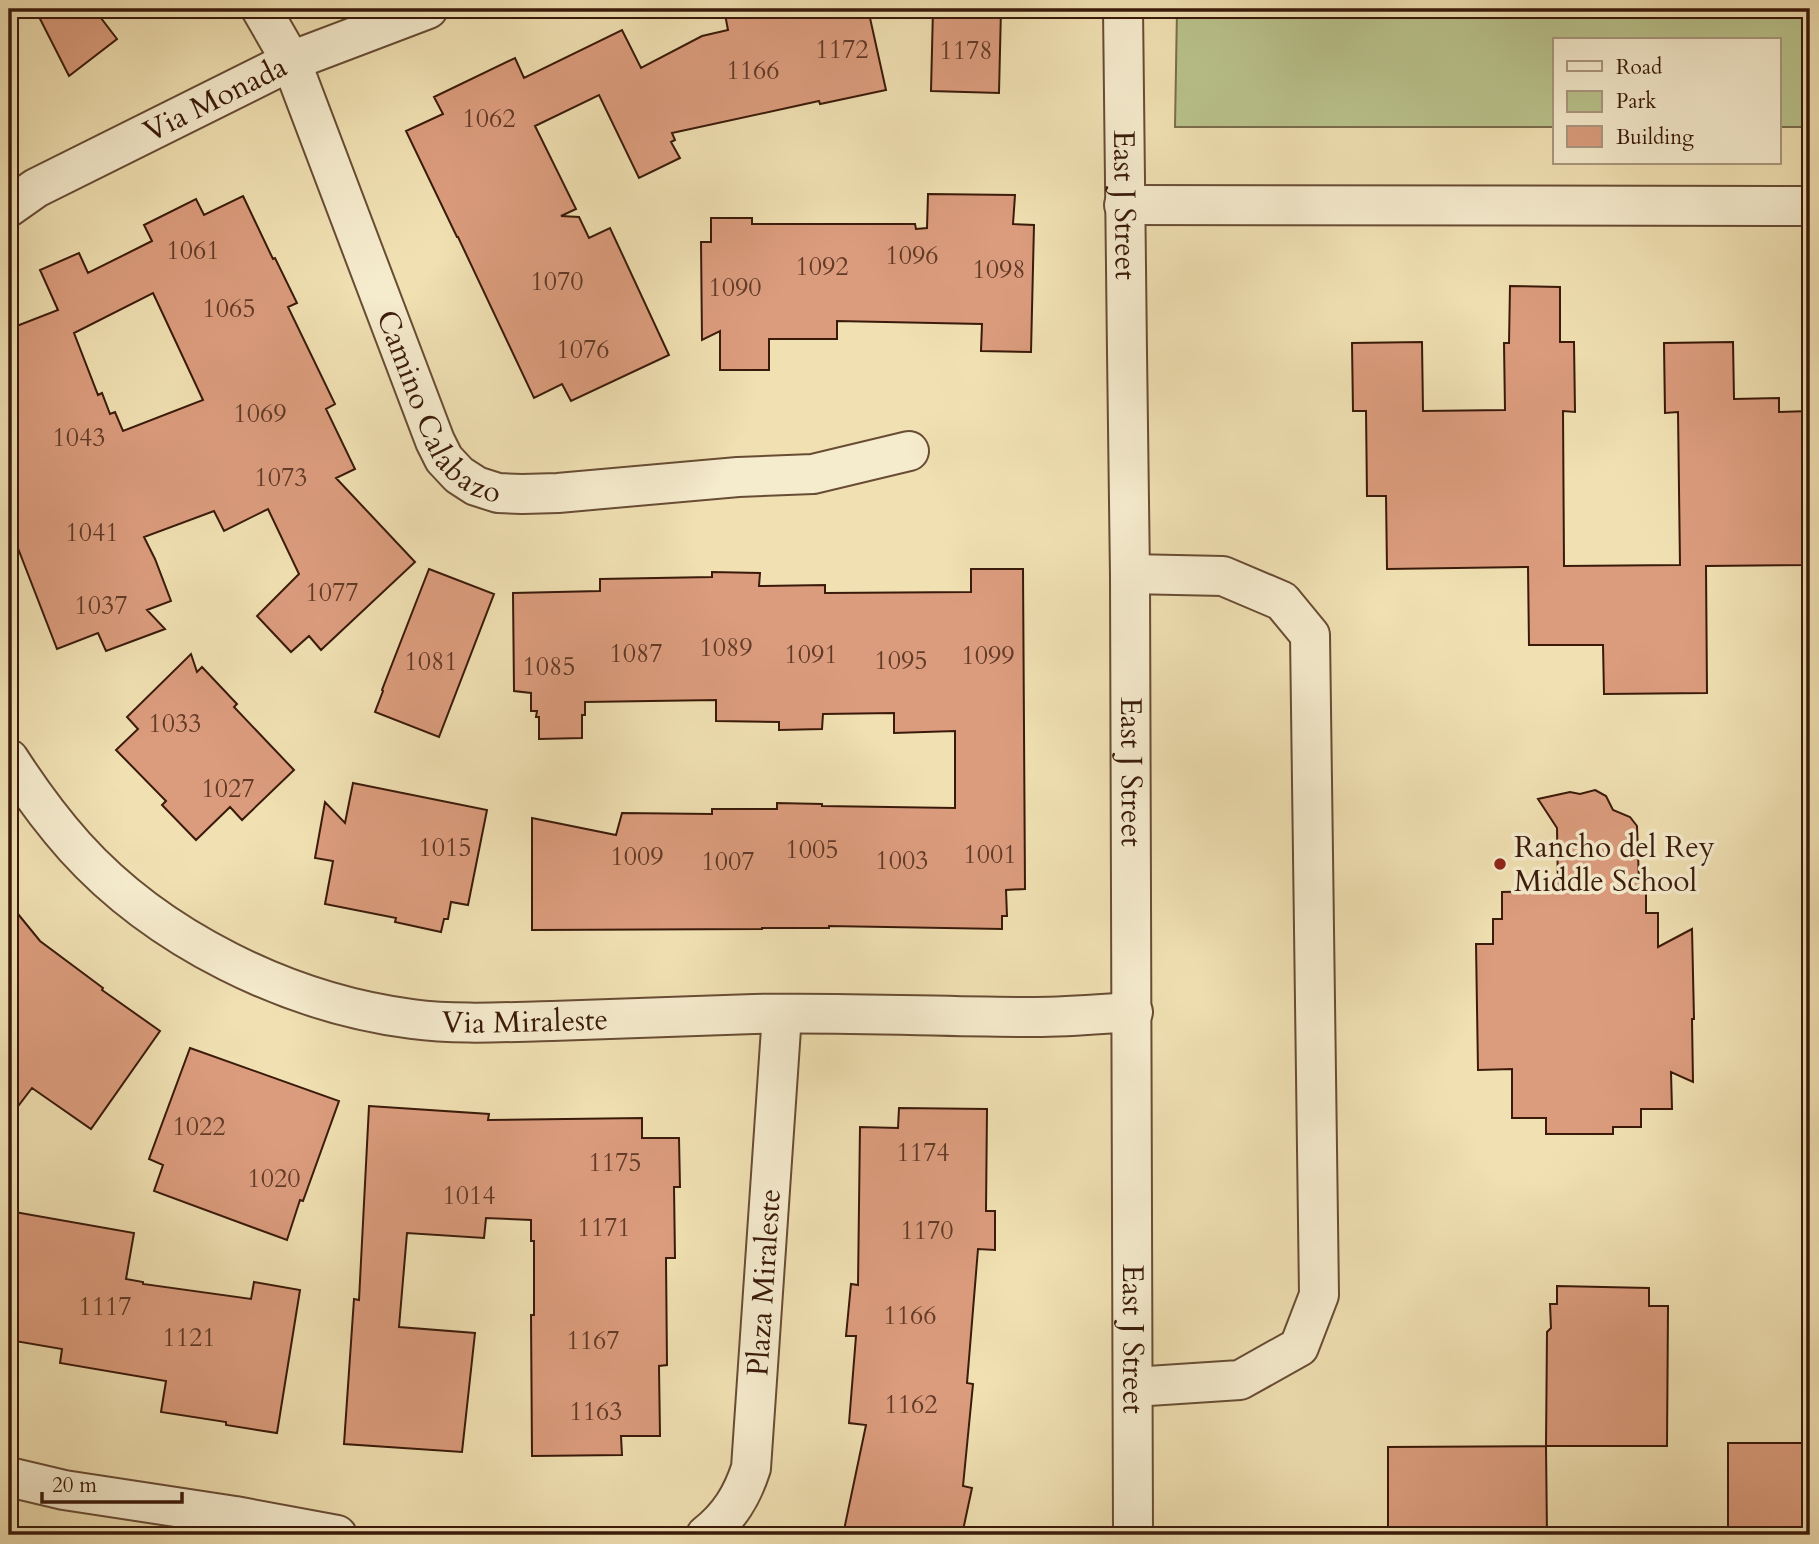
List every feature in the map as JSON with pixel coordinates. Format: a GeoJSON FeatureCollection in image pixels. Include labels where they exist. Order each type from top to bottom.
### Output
{"type":"FeatureCollection","features":[{"type":"Feature","properties":{"kind":"street","name":"Camino Calabazo"},"geometry":{"type":"LineString","coordinates":[[261,9],[291,61],[435,441],[444,459],[459,475],[476,486],[498,493],[558,493],[738,477],[813,474],[909,451]]}},
{"type":"Feature","properties":{"kind":"street","name":"Via Monada"},"geometry":{"type":"LineString","coordinates":[[9,207],[36,188],[291,61],[428,9]]}},
{"type":"Feature","properties":{"kind":"street","name":"East J Street"},"geometry":{"type":"LineString","coordinates":[[1123,9],[1133,1012],[1133,1535]]}},
{"type":"Feature","properties":{"kind":"street"},"geometry":{"type":"LineString","coordinates":[[1124,205],[1810,206]]}},
{"type":"Feature","properties":{"kind":"street"},"geometry":{"type":"LineString","coordinates":[[1130,574],[1223,576],[1282,601],[1310,635],[1319,1295],[1299,1347],[1240,1380],[1133,1387]]}},
{"type":"Feature","properties":{"kind":"street","name":"Via Miraleste"},"geometry":{"type":"LineString","coordinates":[[9,759],[36,800],[76,848],[122,891],[172,929],[227,962],[286,988],[347,1007],[411,1019],[475,1023],[782,1014],[1039,1017],[1133,1012]]}},
{"type":"Feature","properties":{"kind":"street","name":"Plaza Miraleste"},"geometry":{"type":"LineString","coordinates":[[706,1535],[733,1509],[751,1468],[782,1014]]}},
{"type":"Feature","properties":{"kind":"street"},"geometry":{"type":"LineString","coordinates":[[9,1477],[64,1490],[235,1516],[337,1535]]}},
{"type":"Feature","properties":{"kind":"green space"},"geometry":{"type":"Polygon","coordinates":[[[1177,9],[1810,9],[1810,127],[1780,127],[1780,38],[1553,38],[1553,127],[1175,127],[1177,9]]]}},
{"type":"Feature","properties":{"kind":"building"},"geometry":{"type":"Polygon","coordinates":[[[35,9],[94,9],[117,39],[69,76],[35,9]]]}},
{"type":"Feature","properties":{"kind":"building"},"geometry":{"type":"Polygon","coordinates":[[[724,9],[868,9],[886,90],[820,104],[819,101],[672,133],[675,140],[671,142],[680,158],[639,178],[599,95],[535,126],[576,209],[561,216],[579,217],[589,238],[610,228],[669,355],[571,401],[562,384],[534,398],[406,131],[443,114],[434,97],[515,58],[524,78],[622,30],[641,68],[702,36],[728,30],[724,9]]]}},
{"type":"Feature","properties":{"kind":"building"},"geometry":{"type":"Polygon","coordinates":[[[933,9],[1001,9],[999,93],[931,91],[933,9]]]}},
{"type":"Feature","properties":{"kind":"building"},"geometry":{"type":"Polygon","coordinates":[[[928,194],[1015,195],[1013,224],[1034,225],[1031,352],[981,351],[982,324],[837,321],[837,339],[769,339],[769,370],[720,370],[720,331],[702,340],[701,242],[711,242],[711,218],[752,218],[752,224],[915,224],[916,229],[927,228],[928,194]]]}},
{"type":"Feature","properties":{"kind":"building"},"geometry":{"type":"Polygon","coordinates":[[[243,196],[297,303],[288,307],[335,404],[326,409],[355,469],[336,478],[415,562],[321,650],[309,636],[291,652],[257,616],[299,574],[268,509],[224,531],[214,511],[144,537],[171,601],[147,610],[165,629],[106,651],[98,633],[57,649],[9,525],[9,329],[58,310],[40,270],[79,253],[88,273],[152,241],[144,225],[196,199],[204,215],[243,196]],[[153,293],[74,333],[98,395],[102,393],[110,414],[115,412],[123,431],[203,400],[153,293]]]}},
{"type":"Feature","properties":{"kind":"building"},"geometry":{"type":"Polygon","coordinates":[[[1510,286],[1560,287],[1560,342],[1574,342],[1575,412],[1563,411],[1564,566],[1680,565],[1678,412],[1665,413],[1664,343],[1733,342],[1734,399],[1779,398],[1779,412],[1810,411],[1810,565],[1706,566],[1707,693],[1604,694],[1603,645],[1529,645],[1528,567],[1387,569],[1386,496],[1367,496],[1366,411],[1353,411],[1352,343],[1422,342],[1423,411],[1505,410],[1504,343],[1509,343],[1510,286]]]}},
{"type":"Feature","properties":{"kind":"building"},"geometry":{"type":"Polygon","coordinates":[[[429,569],[494,594],[439,737],[375,712],[429,569]]]}},
{"type":"Feature","properties":{"kind":"building"},"geometry":{"type":"Polygon","coordinates":[[[971,569],[1023,569],[1025,889],[1006,890],[1007,916],[1002,916],[1002,929],[829,926],[532,930],[532,818],[616,835],[622,813],[712,814],[712,809],[777,809],[777,803],[955,808],[955,731],[894,733],[894,713],[823,714],[822,729],[779,730],[779,722],[716,721],[716,700],[585,702],[582,738],[539,739],[539,717],[536,717],[537,711],[531,711],[531,693],[514,691],[513,593],[600,591],[600,579],[712,577],[712,572],[760,573],[759,586],[825,585],[825,593],[971,592],[971,569]]]}},
{"type":"Feature","properties":{"kind":"building"},"geometry":{"type":"Polygon","coordinates":[[[191,654],[197,672],[202,667],[237,704],[234,707],[294,770],[242,820],[230,807],[196,840],[162,805],[166,801],[116,750],[138,729],[127,717],[191,654]]]}},
{"type":"Feature","properties":{"kind":"building"},"geometry":{"type":"Polygon","coordinates":[[[353,783],[487,810],[468,905],[451,902],[448,919],[444,919],[441,932],[395,922],[396,918],[325,904],[333,861],[315,858],[325,802],[345,823],[353,783]]]}},
{"type":"Feature","properties":{"kind":"building"},"geometry":{"type":"Polygon","coordinates":[[[1595,790],[1606,796],[1613,810],[1630,817],[1637,826],[1639,881],[1646,881],[1646,913],[1658,913],[1658,947],[1692,929],[1693,1082],[1671,1072],[1672,1109],[1641,1109],[1641,1127],[1613,1127],[1613,1134],[1546,1134],[1546,1118],[1512,1118],[1512,1069],[1478,1070],[1476,944],[1493,944],[1493,919],[1502,919],[1502,892],[1558,891],[1557,828],[1538,799],[1595,790]]]}},
{"type":"Feature","properties":{"kind":"building"},"geometry":{"type":"Polygon","coordinates":[[[9,903],[40,941],[160,1031],[91,1129],[32,1088],[9,1118],[9,903]]]}},
{"type":"Feature","properties":{"kind":"building"},"geometry":{"type":"Polygon","coordinates":[[[190,1048],[339,1101],[287,1240],[154,1191],[163,1165],[149,1159],[190,1048]]]}},
{"type":"Feature","properties":{"kind":"building"},"geometry":{"type":"Polygon","coordinates":[[[369,1106],[489,1114],[488,1120],[642,1118],[642,1138],[679,1138],[680,1187],[674,1187],[675,1258],[666,1258],[667,1365],[659,1366],[660,1436],[621,1436],[622,1455],[532,1456],[531,1315],[534,1315],[534,1241],[531,1241],[531,1220],[486,1218],[484,1238],[407,1233],[399,1327],[475,1333],[462,1452],[344,1444],[354,1299],[359,1300],[369,1106]]]}},
{"type":"Feature","properties":{"kind":"building"},"geometry":{"type":"Polygon","coordinates":[[[899,1108],[987,1109],[986,1211],[995,1211],[995,1250],[978,1249],[967,1383],[973,1384],[963,1486],[972,1488],[962,1535],[867,1535],[844,1530],[866,1425],[849,1423],[856,1336],[846,1336],[851,1284],[858,1285],[860,1127],[898,1128],[899,1108]]]}},
{"type":"Feature","properties":{"kind":"building"},"geometry":{"type":"Polygon","coordinates":[[[9,1211],[134,1233],[126,1279],[143,1284],[251,1299],[254,1282],[300,1290],[277,1433],[161,1412],[166,1381],[60,1363],[62,1349],[9,1340],[9,1211]]]}},
{"type":"Feature","properties":{"kind":"building"},"geometry":{"type":"Polygon","coordinates":[[[1557,1286],[1649,1288],[1649,1306],[1668,1306],[1667,1446],[1546,1446],[1547,1332],[1551,1328],[1550,1304],[1557,1304],[1557,1286]]]}},
{"type":"Feature","properties":{"kind":"building"},"geometry":{"type":"Polygon","coordinates":[[[1728,1443],[1810,1443],[1810,1535],[1728,1535],[1728,1443]]]}},
{"type":"Feature","properties":{"kind":"building"},"geometry":{"type":"Polygon","coordinates":[[[1546,1446],[1547,1535],[1388,1535],[1388,1447],[1546,1446]]]}},
{"type":"Feature","properties":{"kind":"place","name":"Rancho del Rey Middle School"},"geometry":{"type":"Point","coordinates":[1500,864]}}]}
